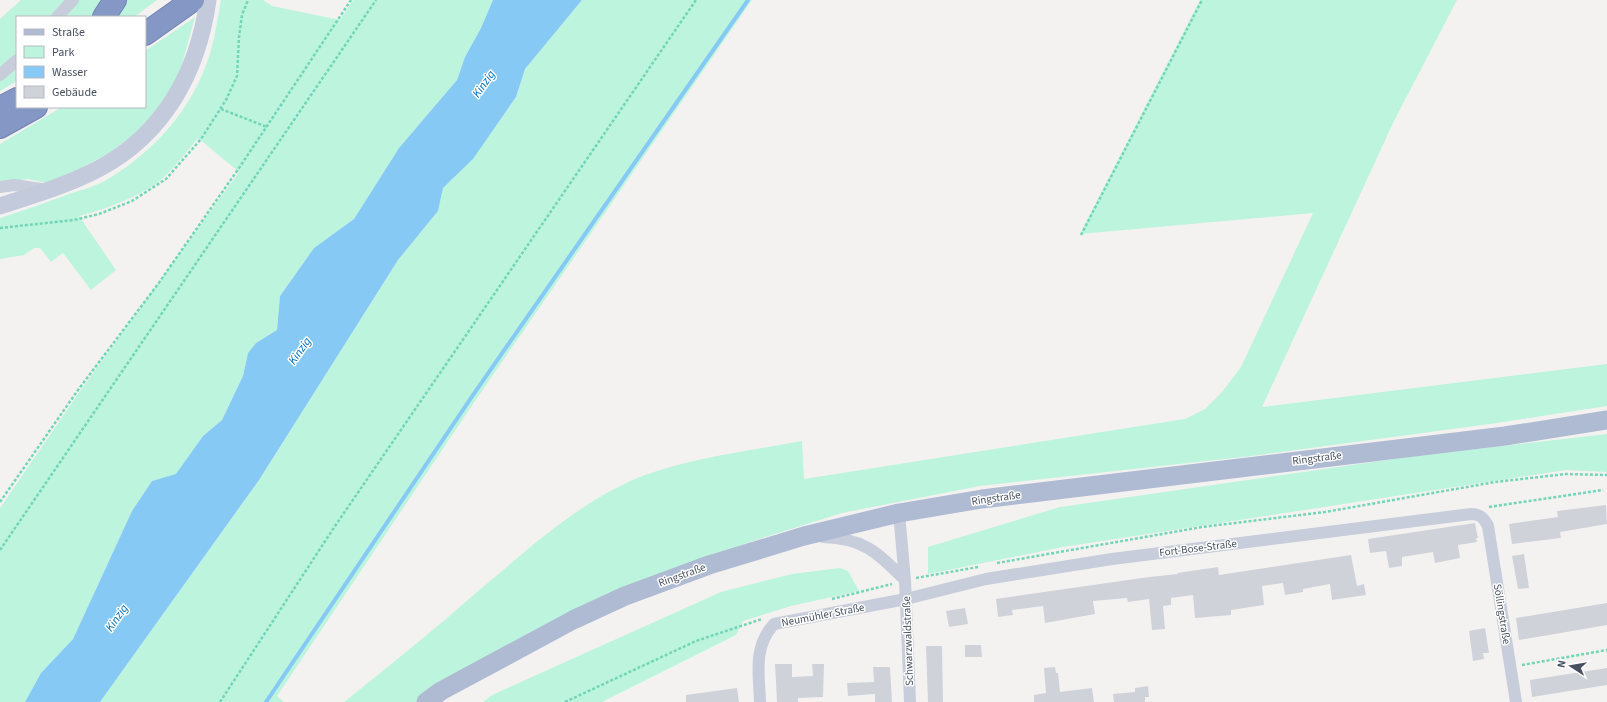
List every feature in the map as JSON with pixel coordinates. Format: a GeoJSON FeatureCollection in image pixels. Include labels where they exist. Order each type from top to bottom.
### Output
{"type":"FeatureCollection","features":[{"type":"Feature","properties":{"kind":"highway"},"geometry":{"type":"LineString","coordinates":[[105,16],[115,0]]}},
{"type":"Feature","properties":{"kind":"highway"},"geometry":{"type":"LineString","coordinates":[[146,16],[170,0]]}},
{"type":"Feature","properties":{"kind":"highway"},"geometry":{"type":"LineString","coordinates":[[146,33],[193,0]]}},
{"type":"Feature","properties":{"kind":"highway"},"geometry":{"type":"LineString","coordinates":[[0,108],[16,99]]}},
{"type":"Feature","properties":{"kind":"highway"},"geometry":{"type":"LineString","coordinates":[[0,127],[34,108]]}},
{"type":"Feature","properties":{"kind":"main road","name":"Ringstraße"},"geometry":{"type":"LineString","coordinates":[[426,702],[441,691],[566,624],[625,596],[709,565],[804,536],[899,513],[982,499],[1505,436],[1605,419]]}},
{"type":"Feature","properties":{"kind":"street"},"geometry":{"type":"LineString","coordinates":[[58,16],[73,0]]}},
{"type":"Feature","properties":{"kind":"street"},"geometry":{"type":"LineString","coordinates":[[0,206],[49,190],[100,168],[136,143],[170,106],[194,60],[208,0]]}},
{"type":"Feature","properties":{"kind":"street"},"geometry":{"type":"LineString","coordinates":[[0,75],[16,61]]}},
{"type":"Feature","properties":{"kind":"street"},"geometry":{"type":"LineString","coordinates":[[0,187],[14,185],[49,190]]}},
{"type":"Feature","properties":{"kind":"street","name":"Schwarzwaldstraße"},"geometry":{"type":"LineString","coordinates":[[899,513],[905,580],[910,702]]}},
{"type":"Feature","properties":{"kind":"street","name":"Fort-Bose-Straße"},"geometry":{"type":"LineString","coordinates":[[906,599],[986,579],[1128,557],[1471,514],[1477,514],[1485,519],[1488,526]]}},
{"type":"Feature","properties":{"kind":"street","name":"Söllingstraße"},"geometry":{"type":"LineString","coordinates":[[1488,526],[1516,702]]}},
{"type":"Feature","properties":{"kind":"street","name":"Schwarzwaldstraße"},"geometry":{"type":"LineString","coordinates":[[804,536],[841,537],[868,547],[885,560],[905,580]]}},
{"type":"Feature","properties":{"kind":"street","name":"Neumühler Straße"},"geometry":{"type":"LineString","coordinates":[[760,702],[758,665],[760,649],[765,634],[774,624],[906,599]]}},
{"type":"Feature","properties":{"kind":"path"},"geometry":{"type":"LineString","coordinates":[[0,228],[74,220],[99,214],[132,201],[166,179],[201,139],[220,109],[237,76],[241,22],[244,7],[248,0]]}},
{"type":"Feature","properties":{"kind":"path"},"geometry":{"type":"LineString","coordinates":[[0,502],[78,390],[162,277],[267,127],[351,0]]}},
{"type":"Feature","properties":{"kind":"path"},"geometry":{"type":"LineString","coordinates":[[0,550],[376,0]]}},
{"type":"Feature","properties":{"kind":"path"},"geometry":{"type":"LineString","coordinates":[[220,702],[334,526],[696,0]]}},
{"type":"Feature","properties":{"kind":"path"},"geometry":{"type":"LineString","coordinates":[[1081,235],[1202,0]]}},
{"type":"Feature","properties":{"kind":"path"},"geometry":{"type":"LineString","coordinates":[[220,109],[267,127]]}},
{"type":"Feature","properties":{"kind":"path"},"geometry":{"type":"LineString","coordinates":[[1487,507],[1603,490]]}},
{"type":"Feature","properties":{"kind":"path"},"geometry":{"type":"LineString","coordinates":[[1510,667],[1607,650]]}},
{"type":"Feature","properties":{"kind":"green space"},"geometry":{"type":"Polygon","coordinates":[[[21,0],[157,0],[135,16],[16,16],[16,82],[0,91],[0,19],[21,0]]]}},
{"type":"Feature","properties":{"kind":"green space"},"geometry":{"type":"Polygon","coordinates":[[[221,0],[263,0],[272,6],[340,20],[353,0],[493,0],[481,28],[465,57],[457,80],[399,148],[354,219],[314,248],[280,296],[277,330],[256,343],[248,353],[243,376],[222,420],[203,436],[176,475],[152,481],[132,511],[73,639],[41,673],[25,702],[0,702],[0,508],[80,391],[239,172],[198,138],[163,178],[146,190],[123,201],[79,216],[116,270],[91,290],[63,253],[51,262],[40,248],[34,248],[24,255],[0,259],[0,218],[101,183],[118,173],[150,148],[177,118],[198,83],[211,50],[221,0]]]}},
{"type":"Feature","properties":{"kind":"green space"},"geometry":{"type":"Polygon","coordinates":[[[582,0],[752,0],[477,398],[277,696],[284,702],[100,702],[259,480],[398,260],[438,211],[443,188],[473,159],[516,97],[525,69],[582,0]]]}},
{"type":"Feature","properties":{"kind":"green space"},"geometry":{"type":"Polygon","coordinates":[[[1200,0],[1457,0],[1394,121],[1262,407],[1607,364],[1607,406],[1490,424],[1252,456],[980,486],[842,513],[756,540],[661,574],[470,667],[416,702],[344,702],[428,634],[556,526],[577,511],[621,485],[645,475],[703,459],[802,441],[804,479],[1185,419],[1205,409],[1222,392],[1241,367],[1313,213],[1080,234],[1200,0]]]}},
{"type":"Feature","properties":{"kind":"green space"},"geometry":{"type":"Polygon","coordinates":[[[195,17],[179,75],[162,104],[135,134],[109,153],[81,168],[47,183],[28,179],[0,183],[0,144],[60,108],[146,108],[146,50],[195,17]]]}},
{"type":"Feature","properties":{"kind":"green space"},"geometry":{"type":"Polygon","coordinates":[[[1607,434],[1607,472],[1566,470],[1063,547],[928,574],[928,547],[1060,507],[1415,456],[1607,434]]]}},
{"type":"Feature","properties":{"kind":"green space"},"geometry":{"type":"Polygon","coordinates":[[[840,568],[848,571],[859,591],[791,606],[743,621],[736,635],[602,702],[483,702],[492,695],[721,592],[792,574],[840,568]]]}},
{"type":"Feature","properties":{"kind":"water","name":"Kinzig"},"geometry":{"type":"Polygon","coordinates":[[[493,0],[582,0],[525,69],[516,97],[473,159],[443,188],[438,211],[398,260],[259,480],[100,702],[25,702],[41,673],[73,639],[132,511],[152,481],[176,474],[203,436],[222,420],[243,376],[248,353],[256,343],[277,330],[280,296],[314,248],[354,219],[399,148],[457,80],[465,57],[481,28],[493,0]]]}},
{"type":"Feature","properties":{"kind":"building"},"geometry":{"type":"Polygon","coordinates":[[[1606,505],[1607,524],[1560,532],[1561,538],[1512,544],[1509,524],[1558,517],[1557,511],[1606,505]]]}},
{"type":"Feature","properties":{"kind":"building"},"geometry":{"type":"Polygon","coordinates":[[[1475,523],[1478,538],[1476,538],[1477,542],[1458,545],[1460,558],[1435,563],[1433,552],[1402,557],[1402,566],[1389,568],[1386,551],[1370,553],[1368,539],[1475,523]]]}},
{"type":"Feature","properties":{"kind":"building"},"geometry":{"type":"Polygon","coordinates":[[[1524,554],[1529,588],[1518,589],[1512,556],[1524,554]]]}},
{"type":"Feature","properties":{"kind":"building"},"geometry":{"type":"Polygon","coordinates":[[[1351,555],[1357,586],[1364,584],[1366,595],[1332,600],[1330,584],[1303,589],[1303,592],[1285,595],[1283,583],[1262,586],[1264,605],[1231,610],[1231,615],[1195,618],[1193,595],[1171,598],[1171,605],[1163,606],[1165,629],[1152,630],[1149,599],[1128,602],[1127,598],[1093,601],[1095,614],[1045,623],[1043,606],[1012,610],[1013,615],[998,617],[996,599],[1178,574],[1177,573],[1218,567],[1219,575],[1351,555]]]}},
{"type":"Feature","properties":{"kind":"building"},"geometry":{"type":"Polygon","coordinates":[[[1607,603],[1607,625],[1519,640],[1516,618],[1607,603]]]}},
{"type":"Feature","properties":{"kind":"building"},"geometry":{"type":"Polygon","coordinates":[[[965,608],[968,624],[949,627],[946,611],[965,608]]]}},
{"type":"Feature","properties":{"kind":"building"},"geometry":{"type":"Polygon","coordinates":[[[1485,628],[1489,653],[1483,653],[1484,659],[1473,661],[1469,631],[1485,628]]]}},
{"type":"Feature","properties":{"kind":"building"},"geometry":{"type":"Polygon","coordinates":[[[965,645],[981,645],[982,657],[965,657],[965,645]]]}},
{"type":"Feature","properties":{"kind":"building"},"geometry":{"type":"Polygon","coordinates":[[[926,646],[942,646],[943,702],[928,702],[926,646]]]}},
{"type":"Feature","properties":{"kind":"building"},"geometry":{"type":"Polygon","coordinates":[[[775,664],[792,664],[792,677],[813,676],[812,664],[824,664],[823,697],[798,698],[798,702],[777,702],[775,664]]]}},
{"type":"Feature","properties":{"kind":"building"},"geometry":{"type":"Polygon","coordinates":[[[873,667],[890,667],[892,702],[875,702],[875,694],[848,696],[847,683],[874,682],[873,667]]]}},
{"type":"Feature","properties":{"kind":"building"},"geometry":{"type":"Polygon","coordinates":[[[1055,667],[1056,673],[1058,673],[1060,692],[1092,688],[1094,702],[1034,702],[1034,695],[1046,693],[1044,668],[1055,667]]]}},
{"type":"Feature","properties":{"kind":"building"},"geometry":{"type":"Polygon","coordinates":[[[1607,668],[1607,685],[1532,697],[1530,680],[1607,668]]]}},
{"type":"Feature","properties":{"kind":"building"},"geometry":{"type":"Polygon","coordinates":[[[1148,686],[1149,697],[1145,697],[1145,702],[1114,702],[1113,694],[1135,692],[1135,688],[1148,686]]]}},
{"type":"Feature","properties":{"kind":"building"},"geometry":{"type":"Polygon","coordinates":[[[737,688],[739,702],[686,702],[686,695],[737,688]]]}},
{"type":"Feature","properties":{"kind":"waterway"},"geometry":{"type":"LineString","coordinates":[[266,702],[473,395],[748,0]]}}]}
